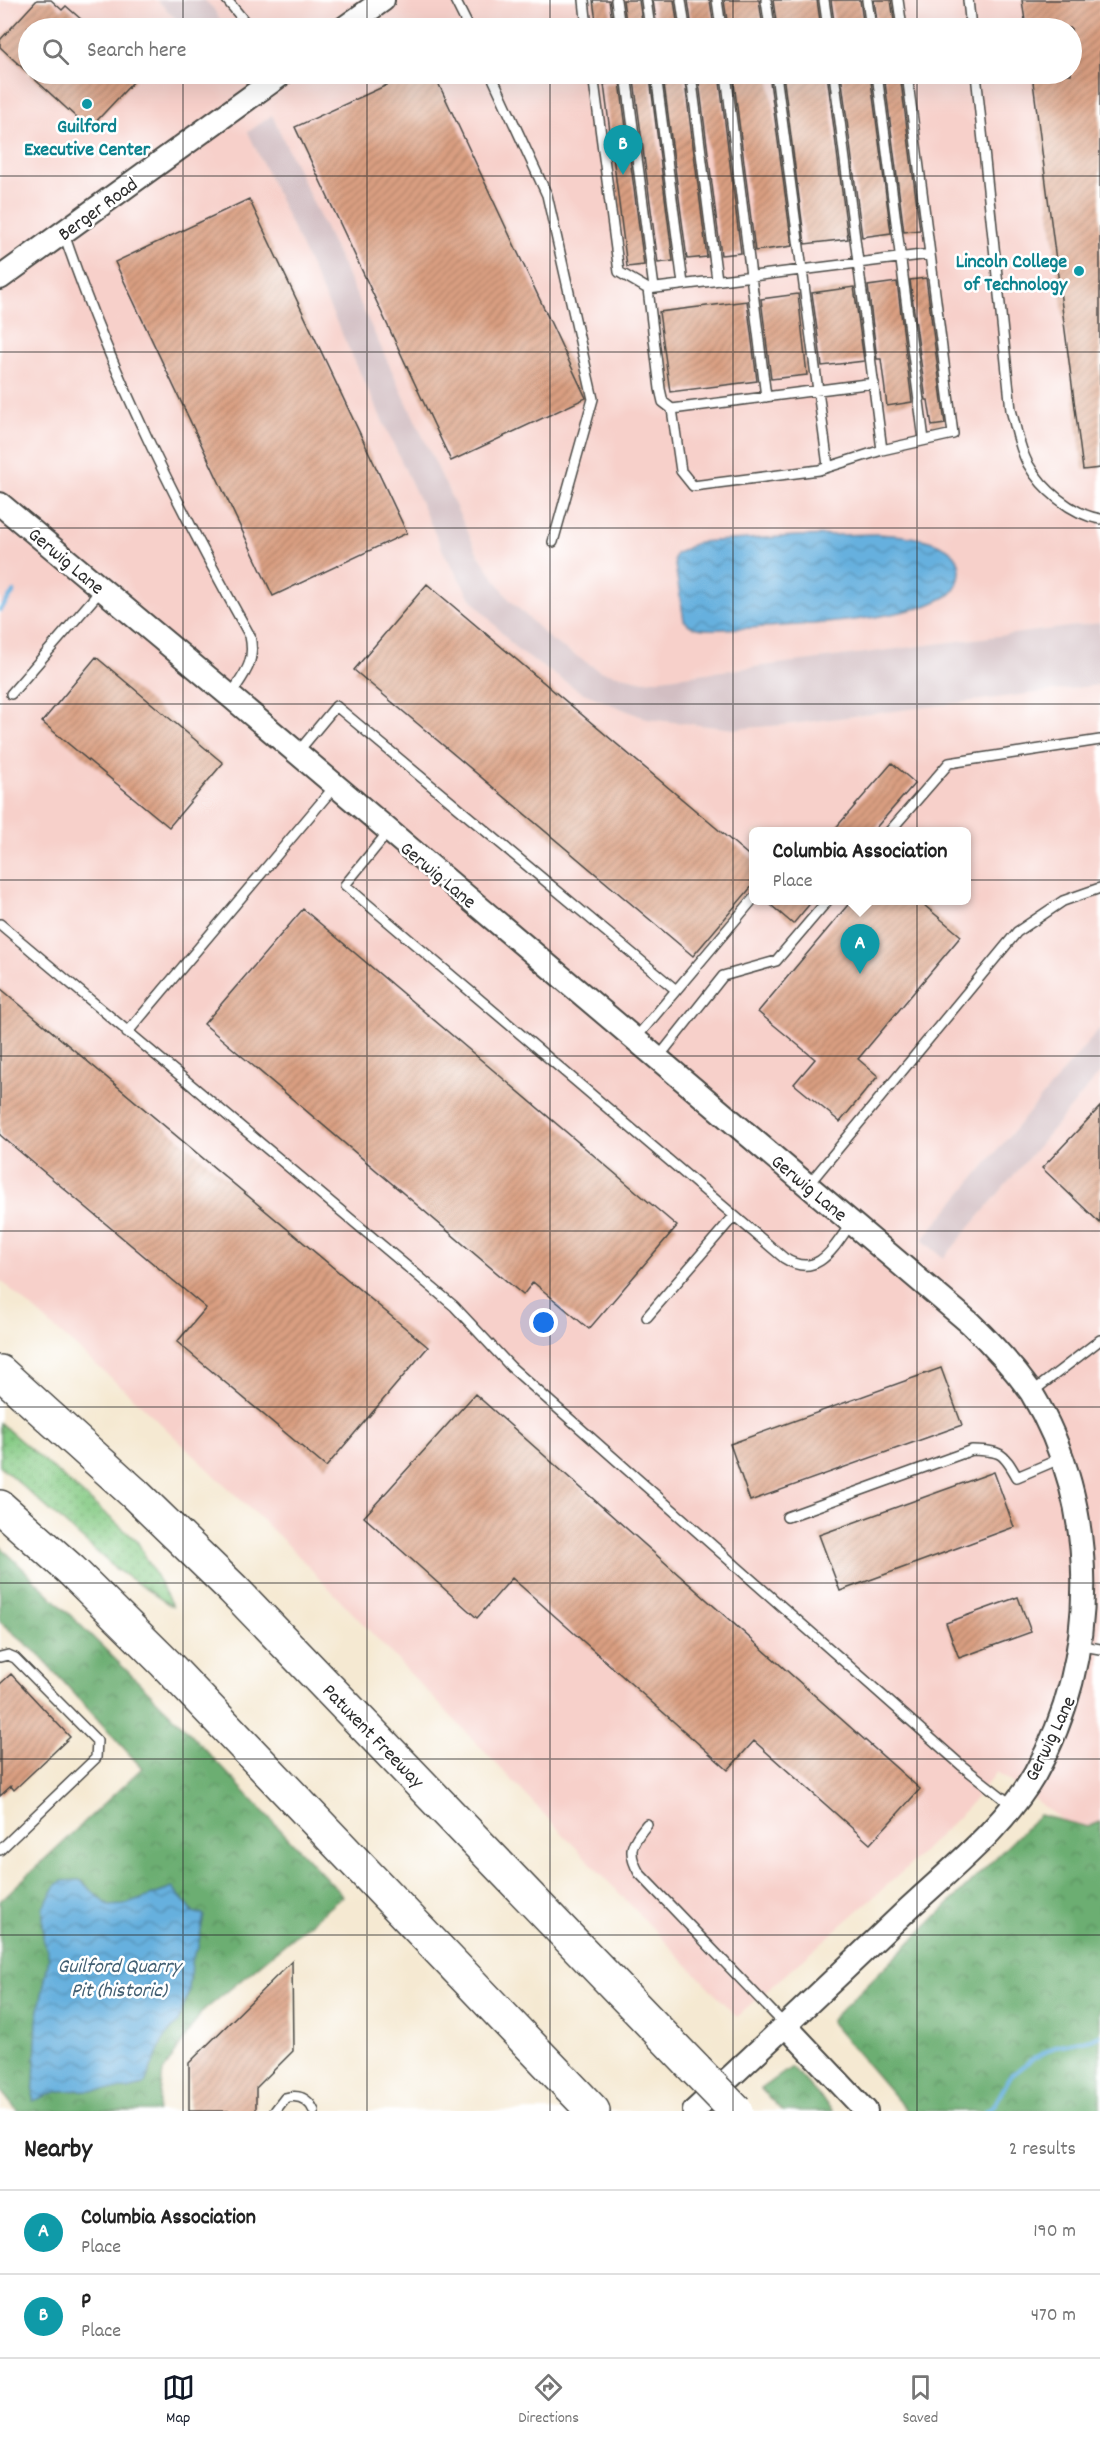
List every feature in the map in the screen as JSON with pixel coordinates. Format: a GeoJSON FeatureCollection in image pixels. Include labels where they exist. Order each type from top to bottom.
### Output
{"type":"FeatureCollection","features":[{"type":"Feature","properties":{"kind":"highway","name":"Patuxent Freeway"},"geometry":{"type":"LineString","coordinates":[[0,1372],[127,1486],[233,1588],[736,2111]]}},
{"type":"Feature","properties":{"kind":"highway"},"geometry":{"type":"LineString","coordinates":[[0,1507],[71,1570],[165,1663],[593,2111]]}},
{"type":"Feature","properties":{"kind":"street"},"geometry":{"type":"LineString","coordinates":[[358,18],[383,0]]}},
{"type":"Feature","properties":{"kind":"street","name":"Berger Road"},"geometry":{"type":"LineString","coordinates":[[0,278],[64,234],[265,84]]}},
{"type":"Feature","properties":{"kind":"street","name":"Gerwig Lane"},"geometry":{"type":"LineString","coordinates":[[0,504],[230,696],[969,1323],[995,1347],[1031,1392],[1064,1457],[1076,1490],[1083,1523],[1088,1564],[1088,1610],[1092,1647],[1075,1682],[1052,1742],[1035,1775],[989,1833],[694,2111]]}},
{"type":"Feature","properties":{"kind":"street"},"geometry":{"type":"LineString","coordinates":[[786,2026],[866,2111]]}},
{"type":"Feature","properties":{"kind":"lane"},"geometry":{"type":"LineString","coordinates":[[227,0],[242,18]]}},
{"type":"Feature","properties":{"kind":"lane"},"geometry":{"type":"LineString","coordinates":[[454,0],[464,18]]}},
{"type":"Feature","properties":{"kind":"lane"},"geometry":{"type":"LineString","coordinates":[[584,0],[586,18]]}},
{"type":"Feature","properties":{"kind":"lane"},"geometry":{"type":"LineString","coordinates":[[616,0],[619,18]]}},
{"type":"Feature","properties":{"kind":"lane"},"geometry":{"type":"LineString","coordinates":[[646,0],[649,18]]}},
{"type":"Feature","properties":{"kind":"lane"},"geometry":{"type":"LineString","coordinates":[[681,0],[684,18]]}},
{"type":"Feature","properties":{"kind":"lane"},"geometry":{"type":"LineString","coordinates":[[717,0],[720,18]]}},
{"type":"Feature","properties":{"kind":"lane"},"geometry":{"type":"LineString","coordinates":[[766,0],[769,18]]}},
{"type":"Feature","properties":{"kind":"lane"},"geometry":{"type":"LineString","coordinates":[[825,0],[827,18]]}},
{"type":"Feature","properties":{"kind":"lane"},"geometry":{"type":"LineString","coordinates":[[867,0],[870,18]]}},
{"type":"Feature","properties":{"kind":"lane"},"geometry":{"type":"LineString","coordinates":[[898,0],[901,18]]}},
{"type":"Feature","properties":{"kind":"lane"},"geometry":{"type":"LineString","coordinates":[[968,0],[970,18]]}},
{"type":"Feature","properties":{"kind":"lane"},"geometry":{"type":"LineString","coordinates":[[496,84],[547,195],[593,399],[553,542]]}},
{"type":"Feature","properties":{"kind":"lane"},"geometry":{"type":"LineString","coordinates":[[594,84],[619,272],[651,288],[930,254]]}},
{"type":"Feature","properties":{"kind":"lane"},"geometry":{"type":"LineString","coordinates":[[627,84],[663,402],[672,408],[874,383]]}},
{"type":"Feature","properties":{"kind":"lane"},"geometry":{"type":"LineString","coordinates":[[657,84],[683,285]]}},
{"type":"Feature","properties":{"kind":"lane"},"geometry":{"type":"LineString","coordinates":[[692,84],[717,280]]}},
{"type":"Feature","properties":{"kind":"lane"},"geometry":{"type":"LineString","coordinates":[[727,84],[766,397]]}},
{"type":"Feature","properties":{"kind":"lane"},"geometry":{"type":"LineString","coordinates":[[777,84],[828,466]]}},
{"type":"Feature","properties":{"kind":"lane"},"geometry":{"type":"LineString","coordinates":[[835,84],[882,450]]}},
{"type":"Feature","properties":{"kind":"lane"},"geometry":{"type":"LineString","coordinates":[[878,84],[924,440]]}},
{"type":"Feature","properties":{"kind":"lane"},"geometry":{"type":"LineString","coordinates":[[672,408],[681,471],[693,486],[819,470],[882,450],[953,434],[908,84]]}},
{"type":"Feature","properties":{"kind":"lane"},"geometry":{"type":"LineString","coordinates":[[977,84],[1011,410],[1019,440],[1027,463],[1054,496],[1074,509],[1100,519]]}},
{"type":"Feature","properties":{"kind":"lane"},"geometry":{"type":"LineString","coordinates":[[64,234],[87,303],[190,529],[249,636],[253,650],[250,664],[230,696]]}},
{"type":"Feature","properties":{"kind":"lane"},"geometry":{"type":"LineString","coordinates":[[11,694],[102,589]]}},
{"type":"Feature","properties":{"kind":"lane"},"geometry":{"type":"LineString","coordinates":[[297,753],[336,706],[676,990]]}},
{"type":"Feature","properties":{"kind":"lane"},"geometry":{"type":"LineString","coordinates":[[892,827],[948,763],[1100,740]]}},
{"type":"Feature","properties":{"kind":"lane"},"geometry":{"type":"LineString","coordinates":[[127,1033],[335,786]]}},
{"type":"Feature","properties":{"kind":"lane"},"geometry":{"type":"LineString","coordinates":[[389,831],[345,885],[734,1216],[784,1258],[802,1266],[823,1260],[852,1222]]}},
{"type":"Feature","properties":{"kind":"lane"},"geometry":{"type":"LineString","coordinates":[[808,1185],[1017,932],[1063,901],[1100,888]]}},
{"type":"Feature","properties":{"kind":"lane"},"geometry":{"type":"LineString","coordinates":[[635,1039],[749,903]]}},
{"type":"Feature","properties":{"kind":"lane"},"geometry":{"type":"LineString","coordinates":[[658,1058],[723,976],[776,961],[824,905]]}},
{"type":"Feature","properties":{"kind":"lane"},"geometry":{"type":"LineString","coordinates":[[0,924],[454,1306],[520,1375],[961,1765],[1012,1806]]}},
{"type":"Feature","properties":{"kind":"lane"},"geometry":{"type":"LineString","coordinates":[[647,1317],[734,1216]]}},
{"type":"Feature","properties":{"kind":"lane"},"geometry":{"type":"LineString","coordinates":[[1031,1392],[1100,1340]]}},
{"type":"Feature","properties":{"kind":"lane"},"geometry":{"type":"LineString","coordinates":[[787,1517],[972,1450],[994,1452],[1006,1457],[1017,1477],[1064,1457]]}},
{"type":"Feature","properties":{"kind":"lane"},"geometry":{"type":"LineString","coordinates":[[0,1657],[8,1655],[15,1658],[97,1741],[98,1746],[96,1758],[0,1850]]}},
{"type":"Feature","properties":{"kind":"lane"},"geometry":{"type":"LineString","coordinates":[[647,1824],[634,1841],[631,1852],[632,1861],[639,1873],[786,2026]]}},
{"type":"Feature","properties":{"kind":"lane"},"geometry":{"type":"LineString","coordinates":[[275,2111],[285,2098],[298,2096],[310,2104],[314,2111]]}},
{"type":"Feature","properties":{"kind":"shaded area"},"geometry":{"type":"Polygon","coordinates":[[[0,0],[157,0],[175,18],[18,18],[18,84],[1082,84],[1082,18],[219,18],[204,0],[1100,0],[1100,623],[644,681],[600,671],[551,640],[509,599],[478,554],[272,115],[248,132],[444,553],[469,596],[517,650],[581,692],[647,719],[734,729],[783,725],[1100,685],[1100,1028],[922,1240],[944,1258],[1100,1073],[1100,1836],[1095,1844],[997,1772],[967,1808],[902,1872],[737,2017],[287,1544],[137,1401],[0,1280],[0,0]]]}},
{"type":"Feature","properties":{"kind":"shaded area"},"geometry":{"type":"Polygon","coordinates":[[[157,0],[204,0],[219,18],[175,18],[157,0]]]}},
{"type":"Feature","properties":{"kind":"shaded area"},"geometry":{"type":"Polygon","coordinates":[[[272,115],[478,554],[509,599],[551,640],[600,671],[644,681],[1100,623],[1100,685],[783,725],[734,729],[647,719],[581,692],[517,650],[469,596],[444,553],[248,132],[272,115]]]}},
{"type":"Feature","properties":{"kind":"shaded area"},"geometry":{"type":"Polygon","coordinates":[[[1100,1028],[1100,1073],[944,1258],[922,1240],[1100,1028]]]}},
{"type":"Feature","properties":{"kind":"green space"},"geometry":{"type":"Polygon","coordinates":[[[0,1423],[137,1541],[173,1607],[117,1570],[0,1466],[0,1423]]]}},
{"type":"Feature","properties":{"kind":"green space"},"geometry":{"type":"Polygon","coordinates":[[[0,1546],[179,1722],[343,1896],[201,2013],[163,2072],[158,2111],[17,2111],[0,2090],[0,1901],[142,1768],[37,1653],[0,1622],[0,1546]]]}},
{"type":"Feature","properties":{"kind":"green space"},"geometry":{"type":"Polygon","coordinates":[[[1039,1815],[1088,1827],[1100,1822],[1100,2111],[907,2111],[830,2021],[1039,1815]]]}},
{"type":"Feature","properties":{"kind":"green space"},"geometry":{"type":"Polygon","coordinates":[[[792,2067],[833,2111],[782,2111],[761,2089],[792,2067]]]}},
{"type":"Feature","properties":{"kind":"water"},"geometry":{"type":"Polygon","coordinates":[[[875,534],[927,540],[950,551],[958,560],[960,571],[954,591],[920,608],[849,621],[710,629],[696,628],[684,620],[674,559],[676,554],[698,542],[875,534]]]}},
{"type":"Feature","properties":{"kind":"water","name":"Guilford Quarry Pit (historic)"},"geometry":{"type":"Polygon","coordinates":[[[80,1880],[109,1906],[124,1905],[173,1888],[193,1912],[204,1915],[198,1947],[191,1962],[189,1992],[178,2022],[164,2038],[144,2085],[128,2089],[59,2091],[33,2101],[37,2020],[49,1958],[43,1938],[43,1907],[57,1884],[63,1881],[80,1880]]]}},
{"type":"Feature","properties":{"kind":"building"},"geometry":{"type":"Polygon","coordinates":[[[37,0],[51,0],[62,10],[66,6],[80,18],[20,18],[37,0]]]}},
{"type":"Feature","properties":{"kind":"building"},"geometry":{"type":"Polygon","coordinates":[[[593,0],[609,0],[612,18],[596,18],[593,0]]]}},
{"type":"Feature","properties":{"kind":"building"},"geometry":{"type":"Polygon","coordinates":[[[623,0],[639,0],[642,18],[626,18],[623,0]]]}},
{"type":"Feature","properties":{"kind":"building"},"geometry":{"type":"Polygon","coordinates":[[[653,0],[674,0],[677,18],[656,18],[653,0]]]}},
{"type":"Feature","properties":{"kind":"building"},"geometry":{"type":"Polygon","coordinates":[[[688,0],[710,0],[713,18],[691,18],[688,0]]]}},
{"type":"Feature","properties":{"kind":"building"},"geometry":{"type":"Polygon","coordinates":[[[724,0],[759,0],[762,18],[727,18],[724,0]]]}},
{"type":"Feature","properties":{"kind":"building"},"geometry":{"type":"Polygon","coordinates":[[[773,0],[817,0],[820,18],[776,18],[773,0]]]}},
{"type":"Feature","properties":{"kind":"building"},"geometry":{"type":"Polygon","coordinates":[[[831,0],[860,0],[863,18],[834,18],[831,0]]]}},
{"type":"Feature","properties":{"kind":"building"},"geometry":{"type":"Polygon","coordinates":[[[874,0],[891,0],[894,18],[877,18],[874,0]]]}},
{"type":"Feature","properties":{"kind":"building","name":"Lincoln College of Technology"},"geometry":{"type":"Polygon","coordinates":[[[1022,0],[1100,0],[1100,468],[1083,470],[1033,84],[1082,84],[1082,18],[1025,18],[1022,0]]]}},
{"type":"Feature","properties":{"kind":"building"},"geometry":{"type":"Polygon","coordinates":[[[18,21],[18,64],[0,47],[0,40],[18,21]]]}},
{"type":"Feature","properties":{"kind":"building","name":"Guilford Executive Center"},"geometry":{"type":"Polygon","coordinates":[[[40,84],[131,84],[89,129],[40,84]]]}},
{"type":"Feature","properties":{"kind":"building"},"geometry":{"type":"Polygon","coordinates":[[[389,84],[439,84],[586,398],[451,461],[295,127],[389,84]]]}},
{"type":"Feature","properties":{"kind":"building"},"geometry":{"type":"Polygon","coordinates":[[[604,84],[620,84],[644,265],[627,267],[604,84]]]}},
{"type":"Feature","properties":{"kind":"building"},"geometry":{"type":"Polygon","coordinates":[[[635,84],[651,84],[673,261],[658,263],[635,84]]]}},
{"type":"Feature","properties":{"kind":"building"},"geometry":{"type":"Polygon","coordinates":[[[664,84],[685,84],[707,257],[687,259],[664,84]]]}},
{"type":"Feature","properties":{"kind":"building"},"geometry":{"type":"Polygon","coordinates":[[[699,84],[720,84],[741,253],[721,255],[699,84]]]}},
{"type":"Feature","properties":{"kind":"building"},"geometry":{"type":"Polygon","coordinates":[[[734,84],[770,84],[792,246],[755,251],[734,84]]]}},
{"type":"Feature","properties":{"kind":"building"},"geometry":{"type":"Polygon","coordinates":[[[784,84],[828,84],[848,239],[805,244],[784,84]]]}},
{"type":"Feature","properties":{"kind":"building"},"geometry":{"type":"Polygon","coordinates":[[[842,84],[871,84],[891,233],[862,237],[842,84]]]}},
{"type":"Feature","properties":{"kind":"building"},"geometry":{"type":"Polygon","coordinates":[[[885,84],[901,84],[920,230],[904,232],[885,84]]]}},
{"type":"Feature","properties":{"kind":"building"},"geometry":{"type":"Polygon","coordinates":[[[249,199],[407,533],[273,596],[115,262],[249,199]]]}},
{"type":"Feature","properties":{"kind":"building"},"geometry":{"type":"Polygon","coordinates":[[[926,278],[945,424],[932,426],[928,400],[926,400],[910,280],[926,278]]]}},
{"type":"Feature","properties":{"kind":"building"},"geometry":{"type":"Polygon","coordinates":[[[897,282],[912,402],[887,406],[881,359],[877,359],[868,286],[897,282]]]}},
{"type":"Feature","properties":{"kind":"building"},"geometry":{"type":"Polygon","coordinates":[[[854,287],[864,361],[822,366],[812,293],[854,287]]]}},
{"type":"Feature","properties":{"kind":"building"},"geometry":{"type":"Polygon","coordinates":[[[798,294],[807,375],[771,379],[761,299],[798,294]]]}},
{"type":"Feature","properties":{"kind":"building"},"geometry":{"type":"Polygon","coordinates":[[[747,301],[757,381],[670,392],[659,312],[747,301]]]}},
{"type":"Feature","properties":{"kind":"building"},"geometry":{"type":"Polygon","coordinates":[[[427,584],[749,856],[749,890],[693,956],[354,670],[427,584]]]}},
{"type":"Feature","properties":{"kind":"building"},"geometry":{"type":"Polygon","coordinates":[[[96,657],[223,763],[169,827],[42,722],[96,657]]]}},
{"type":"Feature","properties":{"kind":"building"},"geometry":{"type":"Polygon","coordinates":[[[892,763],[915,783],[876,827],[836,827],[892,763]]]}},
{"type":"Feature","properties":{"kind":"building"},"geometry":{"type":"Polygon","coordinates":[[[771,905],[809,905],[793,924],[771,905]]]}},
{"type":"Feature","properties":{"kind":"building"},"geometry":{"type":"Polygon","coordinates":[[[848,905],[924,905],[961,936],[858,1059],[878,1076],[840,1122],[794,1084],[815,1059],[758,1012],[848,905]]]}},
{"type":"Feature","properties":{"kind":"building"},"geometry":{"type":"Polygon","coordinates":[[[303,909],[677,1226],[589,1329],[533,1282],[523,1295],[204,1024],[303,909]]]}},
{"type":"Feature","properties":{"kind":"building"},"geometry":{"type":"Polygon","coordinates":[[[0,988],[428,1347],[326,1467],[177,1342],[206,1308],[0,1135],[0,988]]]}},
{"type":"Feature","properties":{"kind":"building"},"geometry":{"type":"Polygon","coordinates":[[[1100,1107],[1100,1223],[1042,1168],[1100,1107]]]}},
{"type":"Feature","properties":{"kind":"building"},"geometry":{"type":"Polygon","coordinates":[[[941,1368],[962,1425],[750,1501],[730,1444],[941,1368]]]}},
{"type":"Feature","properties":{"kind":"building"},"geometry":{"type":"Polygon","coordinates":[[[475,1394],[920,1789],[870,1844],[754,1741],[728,1770],[512,1578],[477,1618],[364,1517],[475,1394]]]}},
{"type":"Feature","properties":{"kind":"building"},"geometry":{"type":"Polygon","coordinates":[[[994,1472],[1014,1527],[840,1591],[819,1535],[994,1472]]]}},
{"type":"Feature","properties":{"kind":"building"},"geometry":{"type":"Polygon","coordinates":[[[1018,1597],[1031,1632],[959,1658],[946,1623],[1018,1597]]]}},
{"type":"Feature","properties":{"kind":"building"},"geometry":{"type":"Polygon","coordinates":[[[11,1674],[70,1737],[14,1790],[11,1786],[0,1796],[0,1684],[11,1674]]]}},
{"type":"Feature","properties":{"kind":"building"},"geometry":{"type":"Polygon","coordinates":[[[292,1961],[293,2051],[256,2088],[256,2111],[189,2111],[189,2063],[292,1961]]]}},
{"type":"Feature","properties":{"kind":"waterway"},"geometry":{"type":"LineString","coordinates":[[0,610],[14,592]]}},
{"type":"Feature","properties":{"kind":"waterway"},"geometry":{"type":"LineString","coordinates":[[986,2111],[995,2104],[1011,2075],[1031,2060],[1056,2046],[1100,2035]]}},
{"type":"Feature","properties":{"kind":"place","name":"Guilford Executive Center"},"geometry":{"type":"Point","coordinates":[87,104]}},
{"type":"Feature","properties":{"kind":"place","name":"P"},"geometry":{"type":"Point","coordinates":[623,175]}},
{"type":"Feature","properties":{"kind":"place","name":"Lincoln College of Technology"},"geometry":{"type":"Point","coordinates":[1079,271]}},
{"type":"Feature","properties":{"kind":"place","name":"Columbia Association"},"geometry":{"type":"Point","coordinates":[860,974]}}]}
